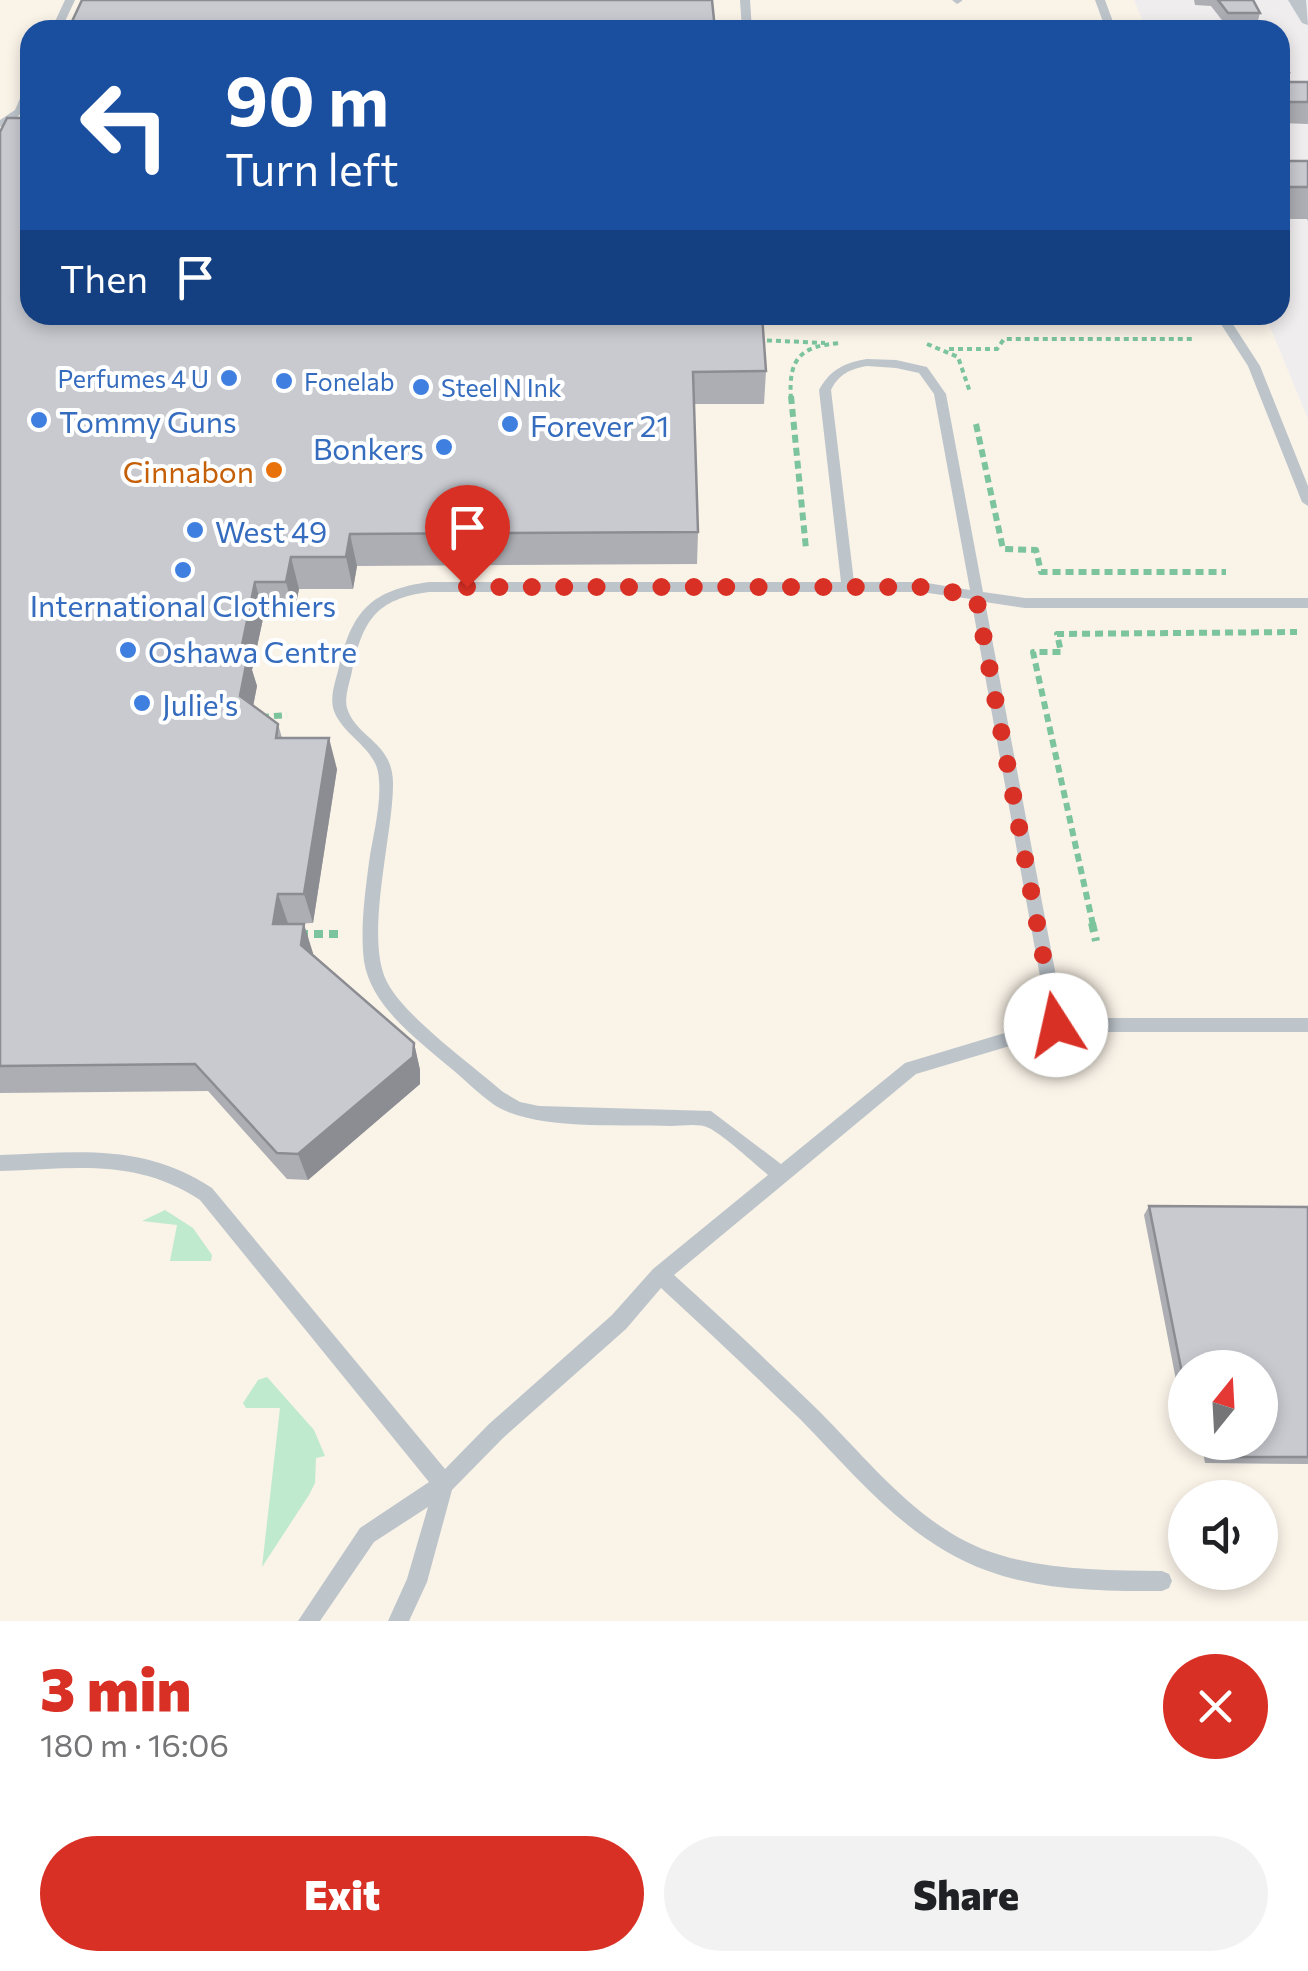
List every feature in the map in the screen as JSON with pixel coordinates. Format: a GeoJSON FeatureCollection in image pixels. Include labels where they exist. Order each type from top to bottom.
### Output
{"type":"FeatureCollection","features":[{"type":"Feature","properties":{"kind":"street"},"geometry":{"type":"LineString","coordinates":[[1298,0],[1308,19]]}},
{"type":"Feature","properties":{"kind":"lane"},"geometry":{"type":"LineString","coordinates":[[0,124],[20,110]]}},
{"type":"Feature","properties":{"kind":"lane"},"geometry":{"type":"LineString","coordinates":[[1227,325],[1254,366],[1308,502]]}},
{"type":"Feature","properties":{"kind":"lane"},"geometry":{"type":"LineString","coordinates":[[848,586],[825,390],[829,379],[851,365],[879,362],[923,370],[940,394],[1056,1025]]}},
{"type":"Feature","properties":{"kind":"lane"},"geometry":{"type":"LineString","coordinates":[[779,1172],[711,1119],[540,1114],[516,1109],[497,1097],[387,997],[376,978],[372,957],[386,773],[368,741],[342,713],[339,699],[353,636],[363,614],[408,588],[921,587],[1025,604],[1308,604]]}},
{"type":"Feature","properties":{"kind":"lane"},"geometry":{"type":"LineString","coordinates":[[308,1621],[367,1535],[444,1484],[496,1431],[619,1322],[660,1275],[779,1172],[911,1068],[1056,1025],[1308,1025]]}},
{"type":"Feature","properties":{"kind":"lane"},"geometry":{"type":"LineString","coordinates":[[0,1163],[144,1163],[186,1178],[206,1194],[444,1484]]}},
{"type":"Feature","properties":{"kind":"lane"},"geometry":{"type":"LineString","coordinates":[[660,1275],[735,1342],[920,1525],[966,1552],[1016,1570],[1073,1580],[1162,1582]]}},
{"type":"Feature","properties":{"kind":"lane"},"geometry":{"type":"LineString","coordinates":[[398,1621],[418,1582],[444,1484]]}},
{"type":"Feature","properties":{"kind":"path"},"geometry":{"type":"LineString","coordinates":[[948,349],[997,349],[1004,339],[1195,338]]}},
{"type":"Feature","properties":{"kind":"path"},"geometry":{"type":"LineString","coordinates":[[746,340],[826,344]]}},
{"type":"Feature","properties":{"kind":"path"},"geometry":{"type":"LineString","coordinates":[[964,366],[970,397]]}},
{"type":"Feature","properties":{"kind":"path"},"geometry":{"type":"LineString","coordinates":[[790,374],[806,550]]}},
{"type":"Feature","properties":{"kind":"path"},"geometry":{"type":"LineString","coordinates":[[974,412],[1004,549],[1036,550],[1041,572],[1226,572]]}},
{"type":"Feature","properties":{"kind":"path"},"geometry":{"type":"LineString","coordinates":[[1096,941],[1032,652],[1061,652],[1057,634],[1278,633]]}},
{"type":"Feature","properties":{"kind":"path"},"geometry":{"type":"LineString","coordinates":[[251,718],[286,716]]}},
{"type":"Feature","properties":{"kind":"path"},"geometry":{"type":"LineString","coordinates":[[286,934],[342,934]]}},
{"type":"Feature","properties":{"kind":"shaded area"},"geometry":{"type":"Polygon","coordinates":[[[0,0],[1134,0],[1143,20],[20,20],[20,325],[1269,325],[1308,419],[1308,1621],[0,1621],[0,0]]]}},
{"type":"Feature","properties":{"kind":"green space"},"geometry":{"type":"Polygon","coordinates":[[[165,1210],[193,1228],[212,1255],[211,1261],[170,1261],[177,1225],[142,1221],[165,1210]]]}},
{"type":"Feature","properties":{"kind":"green space"},"geometry":{"type":"Polygon","coordinates":[[[267,1377],[314,1430],[325,1456],[316,1458],[315,1483],[262,1567],[280,1408],[246,1408],[243,1403],[258,1380],[267,1377]]]}},
{"type":"Feature","properties":{"kind":"building"},"geometry":{"type":"Polygon","coordinates":[[[82,0],[712,0],[714,20],[73,20],[82,0]]]}},
{"type":"Feature","properties":{"kind":"building"},"geometry":{"type":"Polygon","coordinates":[[[1218,0],[1253,0],[1260,13],[1228,13],[1218,0]]]}},
{"type":"Feature","properties":{"kind":"building"},"geometry":{"type":"Polygon","coordinates":[[[1290,82],[1308,82],[1308,102],[1290,102],[1290,82]]]}},
{"type":"Feature","properties":{"kind":"building","name":"Oshawa Centre"},"geometry":{"type":"Polygon","coordinates":[[[7,118],[20,118],[20,325],[763,325],[766,371],[693,372],[698,532],[350,534],[346,557],[291,557],[286,582],[255,582],[240,655],[248,655],[240,696],[278,724],[276,738],[329,738],[304,894],[278,894],[273,924],[304,924],[301,945],[414,1043],[413,1057],[298,1154],[277,1153],[195,1064],[0,1066],[0,132],[7,118]]]}},
{"type":"Feature","properties":{"kind":"building"},"geometry":{"type":"Polygon","coordinates":[[[1290,161],[1308,161],[1308,187],[1290,187],[1290,161]]]}},
{"type":"Feature","properties":{"kind":"building"},"geometry":{"type":"Polygon","coordinates":[[[1149,1206],[1308,1207],[1308,1457],[1278,1457],[1278,1350],[1177,1350],[1149,1206]]]}},
{"type":"Feature","properties":{"kind":"place","name":"Perfumes 4 U"},"geometry":{"type":"Point","coordinates":[229,378]}},
{"type":"Feature","properties":{"kind":"place","name":"Fonelab"},"geometry":{"type":"Point","coordinates":[284,381]}},
{"type":"Feature","properties":{"kind":"place","name":"Steel N Ink"},"geometry":{"type":"Point","coordinates":[421,387]}},
{"type":"Feature","properties":{"kind":"place","name":"Tommy Guns"},"geometry":{"type":"Point","coordinates":[39,420]}},
{"type":"Feature","properties":{"kind":"place","name":"Forever 21"},"geometry":{"type":"Point","coordinates":[510,424]}},
{"type":"Feature","properties":{"kind":"place","name":"Bonkers"},"geometry":{"type":"Point","coordinates":[444,447]}},
{"type":"Feature","properties":{"kind":"place","name":"Cinnabon"},"geometry":{"type":"Point","coordinates":[274,470]}},
{"type":"Feature","properties":{"kind":"place","name":"West 49"},"geometry":{"type":"Point","coordinates":[195,530]}},
{"type":"Feature","properties":{"kind":"place","name":"International Clothiers"},"geometry":{"type":"Point","coordinates":[183,570]}},
{"type":"Feature","properties":{"kind":"place","name":"Oshawa Centre"},"geometry":{"type":"Point","coordinates":[128,650]}},
{"type":"Feature","properties":{"kind":"place","name":"Julie's"},"geometry":{"type":"Point","coordinates":[142,703]}},
{"type":"Feature","properties":{"kind":"route"},"geometry":{"type":"LineString","coordinates":[[467,587],[921,587],[976,596],[1056,1025]]}}]}
